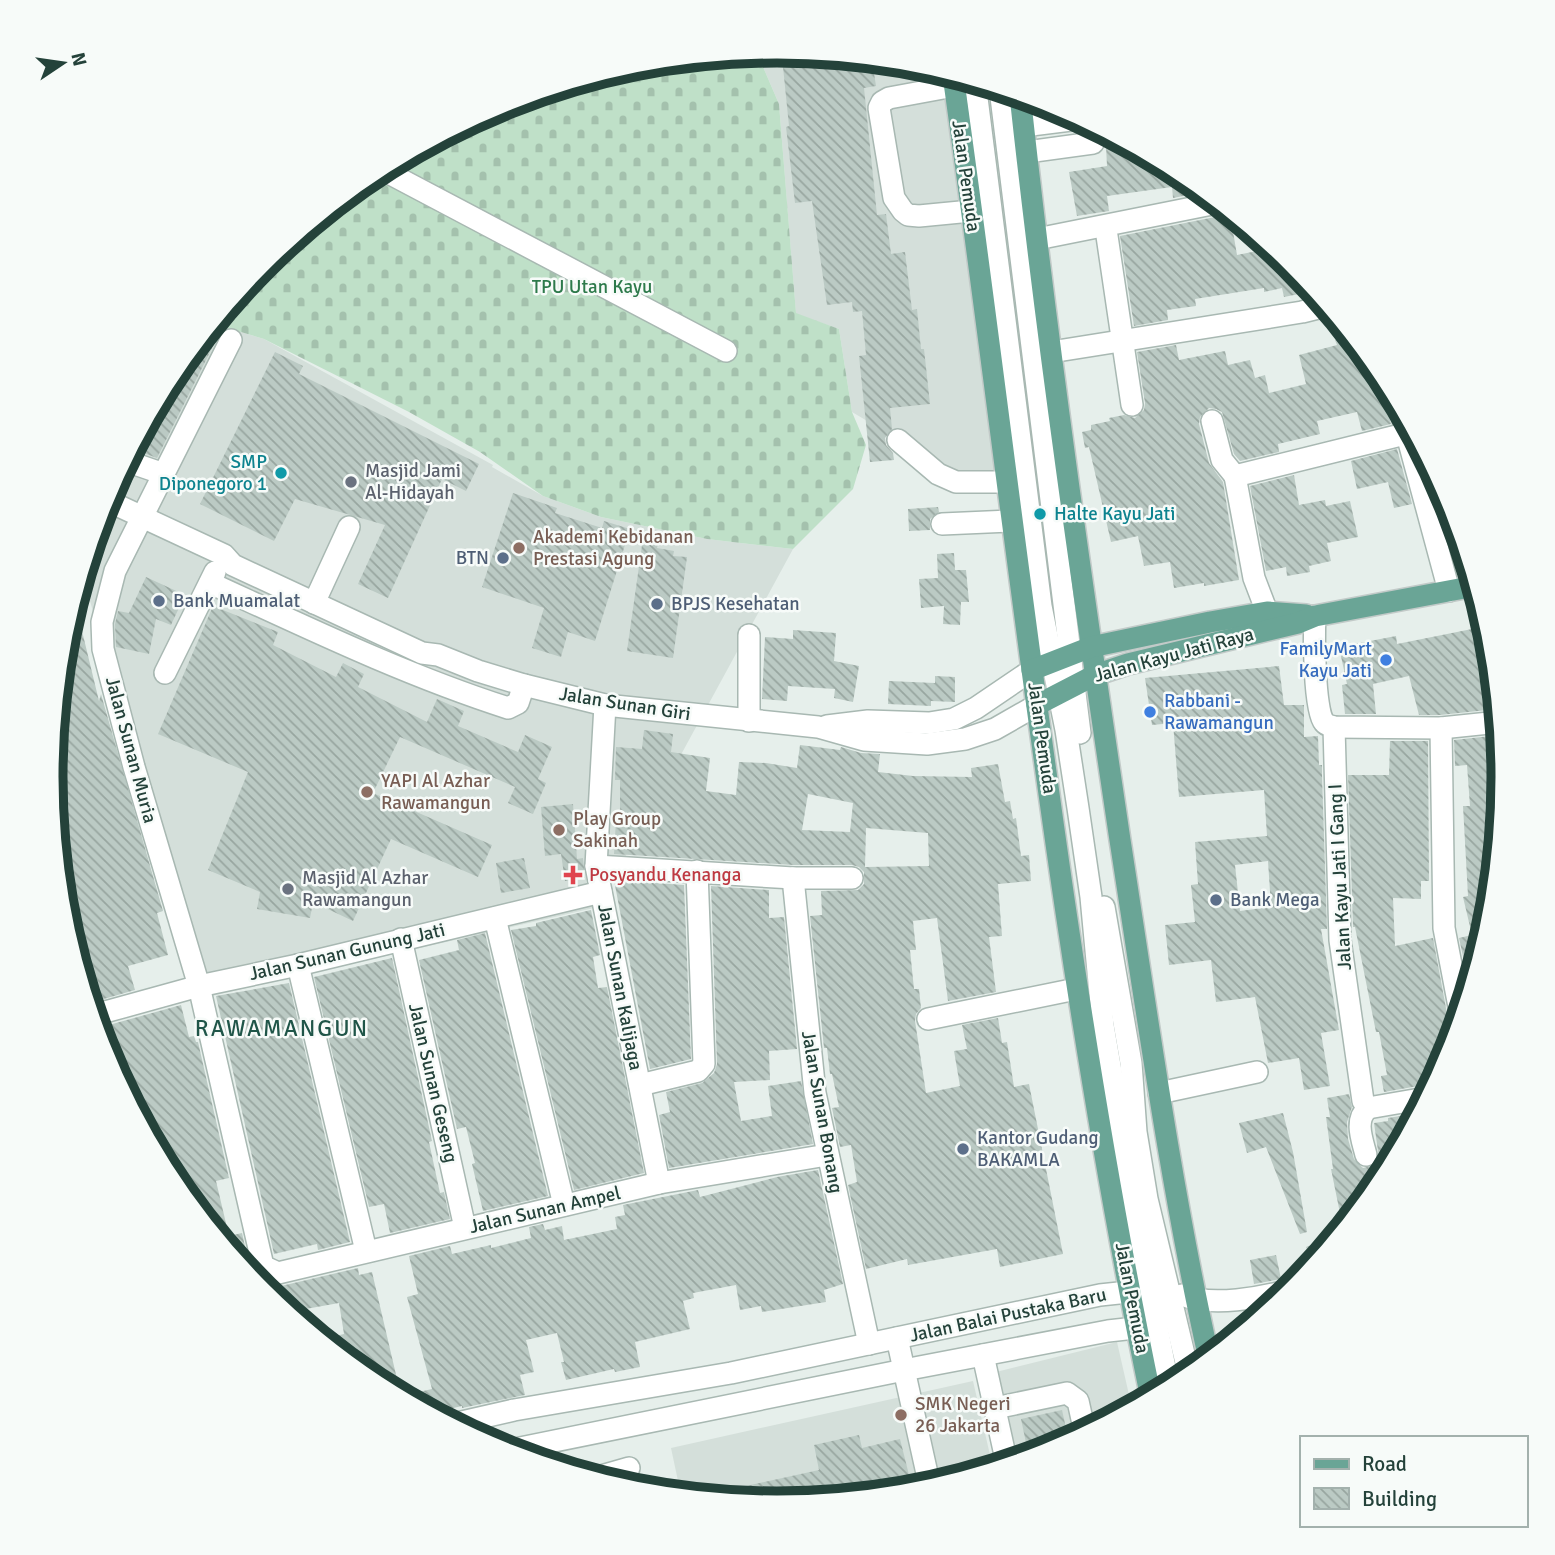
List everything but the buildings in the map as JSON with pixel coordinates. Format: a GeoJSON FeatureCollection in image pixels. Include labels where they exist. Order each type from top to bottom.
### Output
{"type":"FeatureCollection","features":[{"type":"Feature","properties":{"kind":"main road","name":"Jalan Pemuda"},"geometry":{"type":"LineString","coordinates":[[961,87],[971,211],[1010,521],[1051,663],[1037,705],[1076,989],[1156,1324],[1153,1385]]}},
{"type":"Feature","properties":{"kind":"main road"},"geometry":{"type":"LineString","coordinates":[[1021,106],[1095,675],[1158,1093],[1207,1348]]}},
{"type":"Feature","properties":{"kind":"main road","name":"Jalan Kayu Jati Raya"},"geometry":{"type":"LineString","coordinates":[[1051,663],[1091,647],[1210,622],[1267,612],[1315,615],[1466,588]]}},
{"type":"Feature","properties":{"kind":"main road","name":"Jalan Kayu Jati Raya"},"geometry":{"type":"LineString","coordinates":[[1037,705],[1095,675],[1135,662],[1298,623],[1315,615]]}},
{"type":"Feature","properties":{"kind":"street"},"geometry":{"type":"LineString","coordinates":[[948,84],[889,98],[880,108],[894,198],[908,215],[971,211]]}},
{"type":"Feature","properties":{"kind":"street"},"geometry":{"type":"LineString","coordinates":[[962,87],[1041,606],[1051,663],[1066,690],[1131,1063],[1136,1132],[1147,1199],[1149,1290],[1167,1377]]}},
{"type":"Feature","properties":{"kind":"street"},"geometry":{"type":"LineString","coordinates":[[1001,99],[1051,663]]}},
{"type":"Feature","properties":{"kind":"street"},"geometry":{"type":"LineString","coordinates":[[1023,126],[1059,121]]}},
{"type":"Feature","properties":{"kind":"street"},"geometry":{"type":"LineString","coordinates":[[1027,152],[1093,143]]}},
{"type":"Feature","properties":{"kind":"street"},"geometry":{"type":"LineString","coordinates":[[393,175],[726,351]]}},
{"type":"Feature","properties":{"kind":"street"},"geometry":{"type":"LineString","coordinates":[[1037,240],[1205,206]]}},
{"type":"Feature","properties":{"kind":"street"},"geometry":{"type":"LineString","coordinates":[[1107,236],[1132,405]]}},
{"type":"Feature","properties":{"kind":"street"},"geometry":{"type":"LineString","coordinates":[[1051,352],[1317,308]]}},
{"type":"Feature","properties":{"kind":"street","name":"Jalan Sunan Muria"},"geometry":{"type":"LineString","coordinates":[[231,340],[115,571],[102,622],[103,649],[134,767],[199,986],[262,1266],[266,1269]]}},
{"type":"Feature","properties":{"kind":"street"},"geometry":{"type":"LineString","coordinates":[[1212,421],[1222,460],[1235,476],[1254,578],[1267,612]]}},
{"type":"Feature","properties":{"kind":"street"},"geometry":{"type":"LineString","coordinates":[[1235,476],[1404,435]]}},
{"type":"Feature","properties":{"kind":"street"},"geometry":{"type":"LineString","coordinates":[[898,440],[938,474],[956,482],[1005,482]]}},
{"type":"Feature","properties":{"kind":"street"},"geometry":{"type":"LineString","coordinates":[[1416,457],[1449,591]]}},
{"type":"Feature","properties":{"kind":"street"},"geometry":{"type":"LineString","coordinates":[[136,464],[164,474]]}},
{"type":"Feature","properties":{"kind":"street","name":"Jalan Sunan Giri"},"geometry":{"type":"LineString","coordinates":[[117,505],[224,555],[233,565],[283,582],[426,642],[430,654],[524,685],[605,705],[818,727],[864,740],[928,744],[965,739],[995,729],[1037,705]]}},
{"type":"Feature","properties":{"kind":"street"},"geometry":{"type":"LineString","coordinates":[[942,524],[1010,521]]}},
{"type":"Feature","properties":{"kind":"street"},"geometry":{"type":"LineString","coordinates":[[316,598],[349,527]]}},
{"type":"Feature","properties":{"kind":"street"},"geometry":{"type":"LineString","coordinates":[[165,673],[224,555]]}},
{"type":"Feature","properties":{"kind":"street"},"geometry":{"type":"LineString","coordinates":[[272,611],[283,582]]}},
{"type":"Feature","properties":{"kind":"street"},"geometry":{"type":"LineString","coordinates":[[210,583],[412,674],[469,696],[508,708],[518,703],[524,685]]}},
{"type":"Feature","properties":{"kind":"street"},"geometry":{"type":"LineString","coordinates":[[1315,615],[1319,708],[1323,721],[1334,727],[1441,728],[1489,723]]}},
{"type":"Feature","properties":{"kind":"street"},"geometry":{"type":"LineString","coordinates":[[749,635],[749,721]]}},
{"type":"Feature","properties":{"kind":"street"},"geometry":{"type":"LineString","coordinates":[[412,674],[430,654]]}},
{"type":"Feature","properties":{"kind":"street","name":"Jalan Sunan Giri"},"geometry":{"type":"LineString","coordinates":[[818,727],[868,720],[929,723],[954,719],[1051,663]]}},
{"type":"Feature","properties":{"kind":"street"},"geometry":{"type":"LineString","coordinates":[[469,696],[478,671]]}},
{"type":"Feature","properties":{"kind":"street","name":"Jalan Sunan Kalijaga"},"geometry":{"type":"LineString","coordinates":[[605,705],[596,866],[659,1183]]}},
{"type":"Feature","properties":{"kind":"street","name":"Jalan Kayu Jati I Gang I"},"geometry":{"type":"LineString","coordinates":[[1334,727],[1340,940],[1363,1101],[1368,1108]]}},
{"type":"Feature","properties":{"kind":"street"},"geometry":{"type":"LineString","coordinates":[[1441,728],[1444,928],[1457,997]]}},
{"type":"Feature","properties":{"kind":"street"},"geometry":{"type":"LineString","coordinates":[[596,866],[793,878],[852,878]]}},
{"type":"Feature","properties":{"kind":"street"},"geometry":{"type":"LineString","coordinates":[[640,1085],[698,1071],[704,1064],[697,871]]}},
{"type":"Feature","properties":{"kind":"street","name":"Jalan Sunan Bonang"},"geometry":{"type":"LineString","coordinates":[[793,878],[810,1057],[827,1155],[869,1344]]}},
{"type":"Feature","properties":{"kind":"street","name":"Jalan Sunan Gunung Jati"},"geometry":{"type":"LineString","coordinates":[[103,1013],[199,986],[601,892]]}},
{"type":"Feature","properties":{"kind":"street"},"geometry":{"type":"LineString","coordinates":[[495,918],[564,1205]]}},
{"type":"Feature","properties":{"kind":"street","name":"Jalan Sunan Geseng"},"geometry":{"type":"LineString","coordinates":[[401,939],[465,1228]]}},
{"type":"Feature","properties":{"kind":"street"},"geometry":{"type":"LineString","coordinates":[[298,965],[366,1251]]}},
{"type":"Feature","properties":{"kind":"street"},"geometry":{"type":"LineString","coordinates":[[928,1019],[1076,989]]}},
{"type":"Feature","properties":{"kind":"street"},"geometry":{"type":"LineString","coordinates":[[1158,1093],[1257,1072]]}},
{"type":"Feature","properties":{"kind":"street"},"geometry":{"type":"LineString","coordinates":[[1366,1155],[1359,1124],[1360,1116],[1368,1108],[1415,1100]]}},
{"type":"Feature","properties":{"kind":"street","name":"Jalan Sunan Ampel"},"geometry":{"type":"LineString","coordinates":[[266,1269],[278,1273],[659,1183],[827,1155]]}},
{"type":"Feature","properties":{"kind":"street"},"geometry":{"type":"LineString","coordinates":[[1149,1290],[1196,1301],[1269,1296]]}},
{"type":"Feature","properties":{"kind":"street","name":"Jalan Balai Pustaka Baru"},"geometry":{"type":"LineString","coordinates":[[467,1421],[514,1410],[731,1373],[1100,1295],[1149,1290]]}},
{"type":"Feature","properties":{"kind":"street"},"geometry":{"type":"LineString","coordinates":[[1156,1324],[1196,1301]]}},
{"type":"Feature","properties":{"kind":"street"},"geometry":{"type":"LineString","coordinates":[[1156,1324],[1183,1365]]}},
{"type":"Feature","properties":{"kind":"street","name":"Jalan Balai Pustaka Baru"},"geometry":{"type":"LineString","coordinates":[[527,1446],[904,1370],[1156,1324]]}},
{"type":"Feature","properties":{"kind":"street"},"geometry":{"type":"LineString","coordinates":[[897,1338],[927,1476]]}},
{"type":"Feature","properties":{"kind":"street"},"geometry":{"type":"LineString","coordinates":[[983,1355],[1005,1455]]}},
{"type":"Feature","properties":{"kind":"street"},"geometry":{"type":"LineString","coordinates":[[731,1373],[738,1404]]}},
{"type":"Feature","properties":{"kind":"street"},"geometry":{"type":"LineString","coordinates":[[995,1408],[1067,1393],[1078,1401],[1083,1423]]}},
{"type":"Feature","properties":{"kind":"street"},"geometry":{"type":"LineString","coordinates":[[513,1441],[514,1410]]}},
{"type":"Feature","properties":{"kind":"street"},"geometry":{"type":"LineString","coordinates":[[613,1472],[629,1468]]}},
{"type":"Feature","properties":{"kind":"shaded area"},"geometry":{"type":"Polygon","coordinates":[[[762,64],[871,69],[953,85],[1005,482],[972,483],[852,412],[839,329],[796,314],[779,104],[762,64]]]}},
{"type":"Feature","properties":{"kind":"shaded area"},"geometry":{"type":"Polygon","coordinates":[[[224,327],[264,339],[493,465],[492,467],[543,496],[601,517],[707,539],[793,549],[598,907],[203,998],[88,594],[117,504],[137,461],[183,381],[224,327]]]}},
{"type":"Feature","properties":{"kind":"shaded area"},"geometry":{"type":"Polygon","coordinates":[[[1117,1342],[1130,1399],[1051,1438],[998,1457],[980,1376],[1117,1342]]]}},
{"type":"Feature","properties":{"kind":"shaded area","name":"SMK Negeri 26 Jakarta"},"geometry":{"type":"Polygon","coordinates":[[[973,1381],[991,1459],[962,1468],[871,1486],[778,1492],[679,1485],[671,1448],[973,1381]]]}},
{"type":"Feature","properties":{"kind":"green space","name":"TPU Utan Kayu"},"geometry":{"type":"Polygon","coordinates":[[[762,64],[779,104],[796,313],[839,329],[852,412],[866,445],[853,489],[793,549],[707,539],[601,517],[543,496],[480,452],[409,412],[264,339],[224,327],[272,272],[306,240],[381,183],[420,159],[504,117],[593,87],[684,69],[762,64]]]}},
{"type":"Feature","properties":{"kind":"place","name":"SMP Diponegoro 1"},"geometry":{"type":"Point","coordinates":[281,473]}},
{"type":"Feature","properties":{"kind":"place","name":"Masjid Jami Al-Hidayah"},"geometry":{"type":"Point","coordinates":[351,482]}},
{"type":"Feature","properties":{"kind":"place","name":"Halte Kayu Jati"},"geometry":{"type":"Point","coordinates":[1040,514]}},
{"type":"Feature","properties":{"kind":"place","name":"Akademi Kebidanan Prestasi Agung"},"geometry":{"type":"Point","coordinates":[519,548]}},
{"type":"Feature","properties":{"kind":"place","name":"BTN"},"geometry":{"type":"Point","coordinates":[503,558]}},
{"type":"Feature","properties":{"kind":"place","name":"Bank Muamalat"},"geometry":{"type":"Point","coordinates":[159,601]}},
{"type":"Feature","properties":{"kind":"place","name":"BPJS Kesehatan"},"geometry":{"type":"Point","coordinates":[657,604]}},
{"type":"Feature","properties":{"kind":"place","name":"FamilyMart Kayu Jati"},"geometry":{"type":"Point","coordinates":[1386,660]}},
{"type":"Feature","properties":{"kind":"place","name":"Rabbani - Rawamangun"},"geometry":{"type":"Point","coordinates":[1150,712]}},
{"type":"Feature","properties":{"kind":"place","name":"YAPI Al Azhar Rawamangun"},"geometry":{"type":"Point","coordinates":[367,792]}},
{"type":"Feature","properties":{"kind":"place","name":"Play Group Sakinah"},"geometry":{"type":"Point","coordinates":[559,830]}},
{"type":"Feature","properties":{"kind":"place","name":"Posyandu Kenanga"},"geometry":{"type":"Point","coordinates":[573,875]}},
{"type":"Feature","properties":{"kind":"place","name":"Masjid Al Azhar Rawamangun"},"geometry":{"type":"Point","coordinates":[288,889]}},
{"type":"Feature","properties":{"kind":"place","name":"Bank Mega"},"geometry":{"type":"Point","coordinates":[1216,900]}},
{"type":"Feature","properties":{"kind":"place","name":"Kantor Gudang BAKAMLA"},"geometry":{"type":"Point","coordinates":[963,1149]}},
{"type":"Feature","properties":{"kind":"place","name":"SMK Negeri 26 Jakarta"},"geometry":{"type":"Point","coordinates":[901,1415]}},
{"type":"Feature","properties":{"kind":"district","name":"RAWAMANGUN"},"geometry":{"type":"Point","coordinates":[282,1028]}}]}
